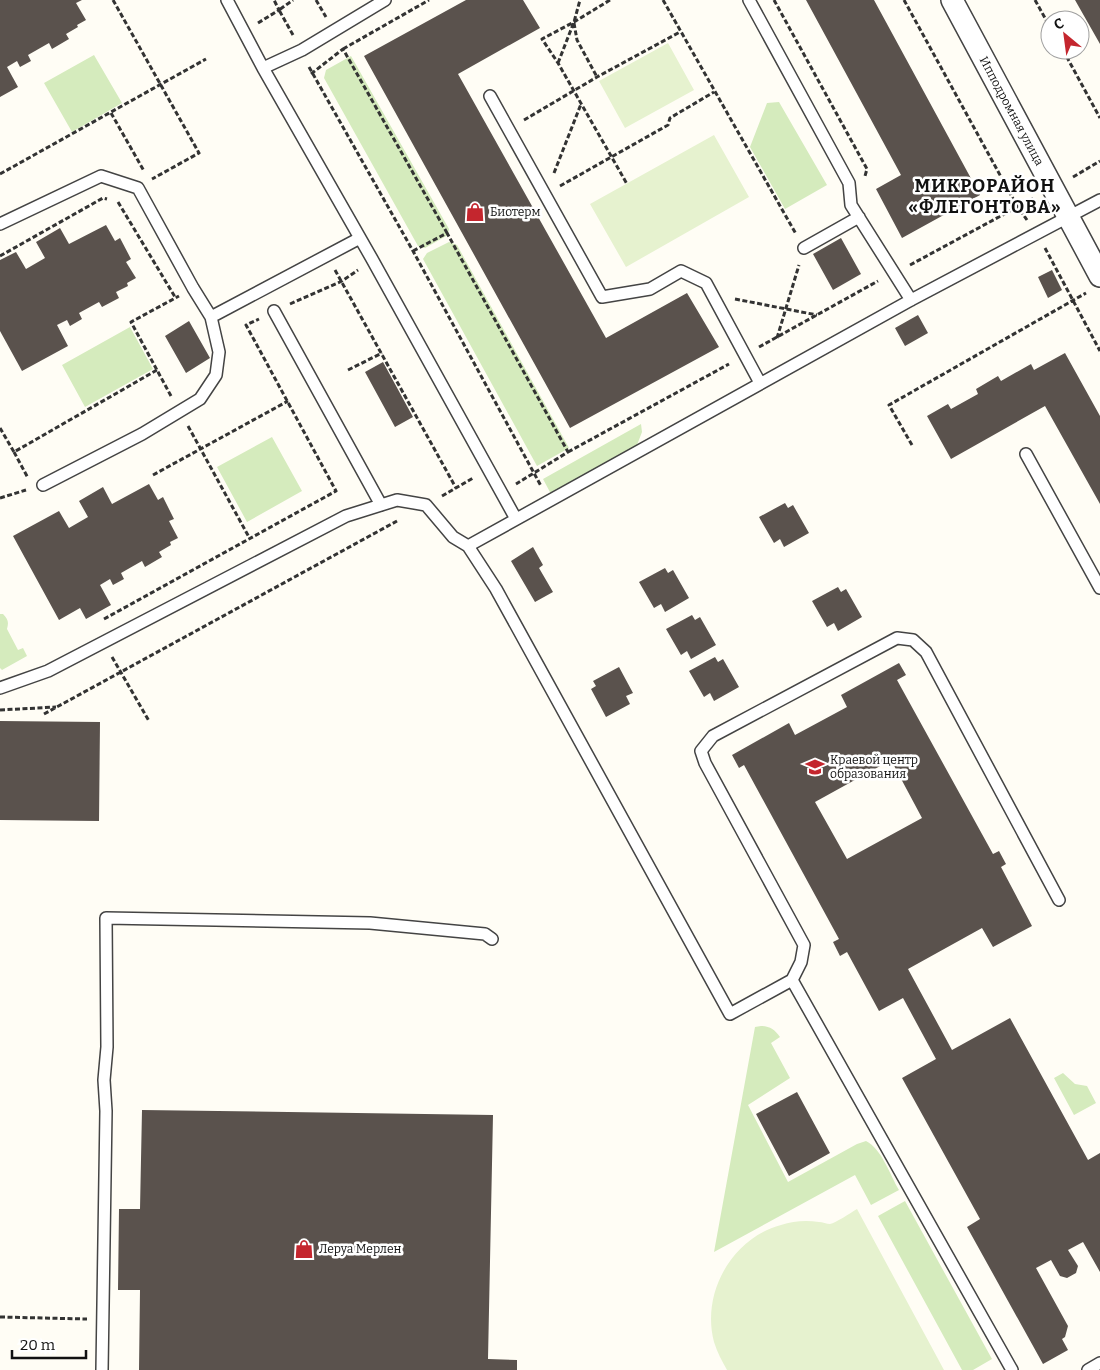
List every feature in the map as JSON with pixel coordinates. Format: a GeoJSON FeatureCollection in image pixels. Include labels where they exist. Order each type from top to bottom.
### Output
{"type":"FeatureCollection","features":[{"type":"Feature","properties":{"kind":"street","name":"Ипподромная улица"},"geometry":{"type":"LineString","coordinates":[[952,0],[1053,189],[1096,283]]}},
{"type":"Feature","properties":{"kind":"lane"},"geometry":{"type":"LineString","coordinates":[[227,0],[263,68],[372,259],[516,519]]}},
{"type":"Feature","properties":{"kind":"lane"},"geometry":{"type":"LineString","coordinates":[[263,68],[302,50],[384,0]]}},
{"type":"Feature","properties":{"kind":"lane"},"geometry":{"type":"LineString","coordinates":[[749,0],[849,183],[851,206],[911,300]]}},
{"type":"Feature","properties":{"kind":"lane"},"geometry":{"type":"LineString","coordinates":[[490,96],[602,297],[650,289],[681,272],[706,283],[760,383]]}},
{"type":"Feature","properties":{"kind":"lane"},"geometry":{"type":"LineString","coordinates":[[0,224],[101,176],[138,188],[211,317],[219,352],[216,375],[200,399],[142,434],[38,486]]}},
{"type":"Feature","properties":{"kind":"lane"},"geometry":{"type":"LineString","coordinates":[[468,546],[911,300],[1100,200]]}},
{"type":"Feature","properties":{"kind":"lane"},"geometry":{"type":"LineString","coordinates":[[804,248],[859,217]]}},
{"type":"Feature","properties":{"kind":"lane"},"geometry":{"type":"LineString","coordinates":[[211,317],[360,238]]}},
{"type":"Feature","properties":{"kind":"lane"},"geometry":{"type":"LineString","coordinates":[[274,311],[381,505]]}},
{"type":"Feature","properties":{"kind":"lane"},"geometry":{"type":"LineString","coordinates":[[1026,454],[1100,588]]}},
{"type":"Feature","properties":{"kind":"lane"},"geometry":{"type":"LineString","coordinates":[[0,688],[48,671],[346,516],[397,500],[426,505],[453,537],[468,546],[496,589],[730,1014],[792,980],[801,962],[804,945],[710,772],[702,751],[713,736],[898,638],[913,640],[926,652],[1059,900]]}},
{"type":"Feature","properties":{"kind":"lane"},"geometry":{"type":"LineString","coordinates":[[102,1370],[106,1111],[104,1080],[107,1034],[106,918],[370,923],[486,934],[492,939]]}},
{"type":"Feature","properties":{"kind":"lane"},"geometry":{"type":"LineString","coordinates":[[792,980],[1012,1370]]}},
{"type":"Feature","properties":{"kind":"lane"},"geometry":{"type":"LineString","coordinates":[[1088,1370],[1100,1363]]}},
{"type":"Feature","properties":{"kind":"path"},"geometry":{"type":"LineString","coordinates":[[112,0],[199,154],[150,180]]}},
{"type":"Feature","properties":{"kind":"path"},"geometry":{"type":"LineString","coordinates":[[274,0],[294,37]]}},
{"type":"Feature","properties":{"kind":"path"},"geometry":{"type":"LineString","coordinates":[[244,31],[280,10],[292,0]]}},
{"type":"Feature","properties":{"kind":"path"},"geometry":{"type":"LineString","coordinates":[[311,74],[343,49],[429,0]]}},
{"type":"Feature","properties":{"kind":"path"},"geometry":{"type":"LineString","coordinates":[[558,63],[574,22],[580,0]]}},
{"type":"Feature","properties":{"kind":"path"},"geometry":{"type":"LineString","coordinates":[[610,0],[542,39],[558,63],[627,184]]}},
{"type":"Feature","properties":{"kind":"path"},"geometry":{"type":"LineString","coordinates":[[663,0],[804,248],[777,338]]}},
{"type":"Feature","properties":{"kind":"path"},"geometry":{"type":"LineString","coordinates":[[904,0],[1017,206],[1028,221]]}},
{"type":"Feature","properties":{"kind":"path"},"geometry":{"type":"LineString","coordinates":[[574,22],[577,40],[597,77]]}},
{"type":"Feature","properties":{"kind":"path"},"geometry":{"type":"LineString","coordinates":[[508,129],[597,77],[680,32]]}},
{"type":"Feature","properties":{"kind":"path"},"geometry":{"type":"LineString","coordinates":[[343,49],[568,452]]}},
{"type":"Feature","properties":{"kind":"path"},"geometry":{"type":"LineString","coordinates":[[302,50],[311,74],[413,251],[533,473],[550,500]]}},
{"type":"Feature","properties":{"kind":"path"},"geometry":{"type":"LineString","coordinates":[[0,174],[206,59]]}},
{"type":"Feature","properties":{"kind":"path"},"geometry":{"type":"LineString","coordinates":[[1068,60],[1100,118]]}},
{"type":"Feature","properties":{"kind":"path"},"geometry":{"type":"LineString","coordinates":[[545,195],[668,125],[670,118],[714,92]]}},
{"type":"Feature","properties":{"kind":"path"},"geometry":{"type":"LineString","coordinates":[[545,195],[581,104]]}},
{"type":"Feature","properties":{"kind":"path"},"geometry":{"type":"LineString","coordinates":[[111,113],[145,172]]}},
{"type":"Feature","properties":{"kind":"path"},"geometry":{"type":"LineString","coordinates":[[1053,189],[1100,161]]}},
{"type":"Feature","properties":{"kind":"path"},"geometry":{"type":"LineString","coordinates":[[0,256],[103,198],[119,202],[175,298]]}},
{"type":"Feature","properties":{"kind":"path"},"geometry":{"type":"LineString","coordinates":[[413,251],[447,233]]}},
{"type":"Feature","properties":{"kind":"path"},"geometry":{"type":"LineString","coordinates":[[1042,243],[1100,351]]}},
{"type":"Feature","properties":{"kind":"path"},"geometry":{"type":"LineString","coordinates":[[326,256],[342,281],[456,488]]}},
{"type":"Feature","properties":{"kind":"path"},"geometry":{"type":"LineString","coordinates":[[97,623],[336,491],[246,326],[274,311],[342,281],[372,259]]}},
{"type":"Feature","properties":{"kind":"path"},"geometry":{"type":"LineString","coordinates":[[912,445],[889,405],[1072,301],[1096,283]]}},
{"type":"Feature","properties":{"kind":"path"},"geometry":{"type":"LineString","coordinates":[[712,294],[817,315]]}},
{"type":"Feature","properties":{"kind":"path"},"geometry":{"type":"LineString","coordinates":[[348,370],[382,353]]}},
{"type":"Feature","properties":{"kind":"path"},"geometry":{"type":"LineString","coordinates":[[502,493],[568,452],[728,365]]}},
{"type":"Feature","properties":{"kind":"path"},"geometry":{"type":"LineString","coordinates":[[14,452],[157,370]]}},
{"type":"Feature","properties":{"kind":"path"},"geometry":{"type":"LineString","coordinates":[[154,475],[288,401]]}},
{"type":"Feature","properties":{"kind":"path"},"geometry":{"type":"LineString","coordinates":[[0,428],[38,486],[0,498]]}},
{"type":"Feature","properties":{"kind":"path"},"geometry":{"type":"LineString","coordinates":[[44,714],[426,505],[489,468]]}},
{"type":"Feature","properties":{"kind":"path"},"geometry":{"type":"LineString","coordinates":[[104,642],[149,721]]}},
{"type":"Feature","properties":{"kind":"path"},"geometry":{"type":"LineString","coordinates":[[0,710],[57,707]]}},
{"type":"Feature","properties":{"kind":"path"},"geometry":{"type":"LineString","coordinates":[[0,1317],[103,1319]]}},
{"type":"Feature","properties":{"kind":"green space"},"geometry":{"type":"Polygon","coordinates":[[[668,43],[694,90],[625,128],[599,81],[668,43]]]}},
{"type":"Feature","properties":{"kind":"green space"},"geometry":{"type":"Polygon","coordinates":[[[94,55],[122,103],[72,132],[44,83],[94,55]]]}},
{"type":"Feature","properties":{"kind":"green space"},"geometry":{"type":"Polygon","coordinates":[[[351,56],[449,229],[448,235],[425,248],[418,246],[324,78],[326,70],[351,56]]]}},
{"type":"Feature","properties":{"kind":"green space"},"geometry":{"type":"Polygon","coordinates":[[[779,102],[827,185],[785,209],[750,147],[767,103],[779,102]]]}},
{"type":"Feature","properties":{"kind":"green space"},"geometry":{"type":"Polygon","coordinates":[[[714,135],[749,197],[626,267],[590,204],[714,135]]]}},
{"type":"Feature","properties":{"kind":"green space"},"geometry":{"type":"Polygon","coordinates":[[[449,242],[457,245],[569,448],[537,466],[423,259],[427,253],[449,242]]]}},
{"type":"Feature","properties":{"kind":"green space"},"geometry":{"type":"Polygon","coordinates":[[[130,327],[153,369],[85,407],[62,365],[130,327]]]}},
{"type":"Feature","properties":{"kind":"green space"},"geometry":{"type":"Polygon","coordinates":[[[641,424],[642,432],[637,445],[551,494],[543,479],[641,424]]]}},
{"type":"Feature","properties":{"kind":"green space"},"geometry":{"type":"Polygon","coordinates":[[[272,437],[302,491],[247,522],[217,467],[272,437]]]}},
{"type":"Feature","properties":{"kind":"green space"},"geometry":{"type":"Polygon","coordinates":[[[0,614],[3,614],[7,619],[7,629],[18,650],[23,648],[27,656],[2,670],[0,668],[0,614]]]}},
{"type":"Feature","properties":{"kind":"green space"},"geometry":{"type":"Polygon","coordinates":[[[761,1026],[772,1029],[780,1037],[771,1043],[790,1078],[748,1105],[788,1182],[857,1144],[866,1141],[877,1150],[899,1190],[871,1205],[855,1175],[714,1252],[755,1027],[761,1026]]]}},
{"type":"Feature","properties":{"kind":"green space"},"geometry":{"type":"Polygon","coordinates":[[[1063,1073],[1075,1084],[1087,1086],[1096,1103],[1074,1115],[1054,1078],[1063,1073]]]}},
{"type":"Feature","properties":{"kind":"green space"},"geometry":{"type":"Polygon","coordinates":[[[905,1201],[992,1359],[973,1370],[962,1370],[878,1216],[905,1201]]]}},
{"type":"Feature","properties":{"kind":"green space"},"geometry":{"type":"Polygon","coordinates":[[[857,1209],[944,1370],[727,1370],[714,1342],[711,1323],[712,1305],[724,1270],[735,1255],[748,1242],[764,1232],[781,1225],[804,1221],[830,1224],[857,1209]]]}},
{"type":"Feature","properties":{"kind":"building"},"geometry":{"type":"Polygon","coordinates":[[[0,0],[82,0],[76,3],[86,20],[66,34],[69,39],[52,49],[49,43],[28,55],[31,61],[20,67],[17,61],[7,67],[18,87],[0,97],[0,0]]]}},
{"type":"Feature","properties":{"kind":"building"},"geometry":{"type":"Polygon","coordinates":[[[466,0],[523,0],[540,28],[458,74],[606,338],[687,293],[719,347],[570,428],[364,56],[466,0]]]}},
{"type":"Feature","properties":{"kind":"building"},"geometry":{"type":"Polygon","coordinates":[[[806,0],[874,0],[980,195],[902,238],[876,189],[901,175],[806,0]]]}},
{"type":"Feature","properties":{"kind":"building"},"geometry":{"type":"Polygon","coordinates":[[[1075,0],[1100,0],[1100,44],[1090,26],[1090,10],[1081,10],[1075,0]]]}},
{"type":"Feature","properties":{"kind":"building"},"geometry":{"type":"Polygon","coordinates":[[[106,225],[115,241],[120,238],[131,259],[126,262],[136,278],[127,283],[128,286],[116,292],[119,298],[102,307],[99,302],[79,313],[82,319],[70,326],[67,320],[57,325],[68,346],[22,371],[0,331],[0,260],[16,252],[26,269],[45,258],[36,242],[60,228],[69,244],[106,225]]]}},
{"type":"Feature","properties":{"kind":"building"},"geometry":{"type":"Polygon","coordinates":[[[841,238],[861,274],[833,290],[813,254],[841,238]]]}},
{"type":"Feature","properties":{"kind":"building"},"geometry":{"type":"Polygon","coordinates":[[[1052,270],[1062,290],[1048,298],[1038,277],[1052,270]]]}},
{"type":"Feature","properties":{"kind":"building"},"geometry":{"type":"Polygon","coordinates":[[[918,315],[928,333],[905,346],[895,328],[918,315]]]}},
{"type":"Feature","properties":{"kind":"building"},"geometry":{"type":"Polygon","coordinates":[[[189,321],[210,358],[186,373],[165,336],[189,321]]]}},
{"type":"Feature","properties":{"kind":"building"},"geometry":{"type":"Polygon","coordinates":[[[1065,353],[1100,416],[1100,504],[1045,406],[951,459],[927,416],[948,404],[951,409],[978,394],[976,389],[998,376],[1001,381],[1031,364],[1034,370],[1065,353]]]}},
{"type":"Feature","properties":{"kind":"building"},"geometry":{"type":"Polygon","coordinates":[[[383,362],[413,417],[395,427],[365,372],[383,362]]]}},
{"type":"Feature","properties":{"kind":"building"},"geometry":{"type":"Polygon","coordinates":[[[149,484],[158,500],[163,497],[174,519],[169,521],[178,538],[170,542],[171,545],[159,552],[162,557],[145,567],[142,561],[121,573],[124,579],[113,585],[110,579],[100,585],[111,605],[86,619],[80,608],[59,620],[13,536],[59,511],[69,528],[88,517],[79,501],[103,487],[112,504],[149,484]]]}},
{"type":"Feature","properties":{"kind":"building"},"geometry":{"type":"Polygon","coordinates":[[[785,503],[788,508],[793,505],[809,533],[784,547],[780,539],[774,543],[759,517],[785,503]]]}},
{"type":"Feature","properties":{"kind":"building"},"geometry":{"type":"Polygon","coordinates":[[[533,547],[543,565],[539,568],[553,592],[535,602],[511,561],[533,547]]]}},
{"type":"Feature","properties":{"kind":"building"},"geometry":{"type":"Polygon","coordinates":[[[665,568],[668,573],[673,570],[689,598],[665,612],[661,604],[654,608],[639,582],[665,568]]]}},
{"type":"Feature","properties":{"kind":"building"},"geometry":{"type":"Polygon","coordinates":[[[838,587],[841,592],[846,589],[862,617],[838,631],[834,623],[827,627],[812,601],[838,587]]]}},
{"type":"Feature","properties":{"kind":"building"},"geometry":{"type":"Polygon","coordinates":[[[692,615],[695,620],[700,617],[716,645],[691,659],[687,651],[681,655],[666,629],[692,615]]]}},
{"type":"Feature","properties":{"kind":"building"},"geometry":{"type":"Polygon","coordinates":[[[715,657],[718,662],[723,659],[739,687],[714,701],[710,693],[704,697],[689,671],[715,657]]]}},
{"type":"Feature","properties":{"kind":"building"},"geometry":{"type":"Polygon","coordinates":[[[899,663],[906,675],[897,680],[993,854],[999,851],[1006,864],[1001,867],[1032,926],[993,947],[982,928],[908,969],[952,1050],[1010,1018],[1088,1160],[1100,1153],[1100,1272],[1083,1242],[1068,1250],[1078,1266],[1076,1273],[1067,1278],[1060,1276],[1051,1260],[1036,1268],[1068,1326],[1065,1337],[1062,1339],[1068,1350],[1043,1364],[967,1227],[980,1219],[902,1078],[936,1059],[903,998],[879,1011],[847,952],[840,956],[833,942],[839,939],[744,765],[739,768],[732,755],[789,723],[795,735],[847,707],[841,695],[899,663]],[[891,760],[815,802],[847,859],[922,818],[891,760]]]}},
{"type":"Feature","properties":{"kind":"building"},"geometry":{"type":"Polygon","coordinates":[[[619,667],[633,693],[626,696],[630,704],[606,717],[591,689],[596,686],[593,681],[619,667]]]}},
{"type":"Feature","properties":{"kind":"building"},"geometry":{"type":"Polygon","coordinates":[[[0,721],[100,722],[99,821],[0,820],[0,721]]]}},
{"type":"Feature","properties":{"kind":"building"},"geometry":{"type":"Polygon","coordinates":[[[797,1092],[830,1153],[789,1176],[756,1114],[797,1092]]]}},
{"type":"Feature","properties":{"kind":"building","name":"Леруа Мерлен"},"geometry":{"type":"Polygon","coordinates":[[[142,1110],[493,1115],[488,1359],[517,1360],[517,1370],[139,1370],[140,1290],[118,1290],[119,1209],[140,1209],[142,1110]]]}},
{"type":"Feature","properties":{"kind":"place","name":"Биотерм"},"geometry":{"type":"Point","coordinates":[475,212]}},
{"type":"Feature","properties":{"kind":"place","name":"Краевой центр образования"},"geometry":{"type":"Point","coordinates":[815,767]}},
{"type":"Feature","properties":{"kind":"place","name":"Леруа Мерлен"},"geometry":{"type":"Point","coordinates":[304,1249]}},
{"type":"Feature","properties":{"kind":"district","name":"МИКРОРАЙОН «ФЛЕГОНТОВА»"},"geometry":{"type":"Point","coordinates":[985,196]}}]}
